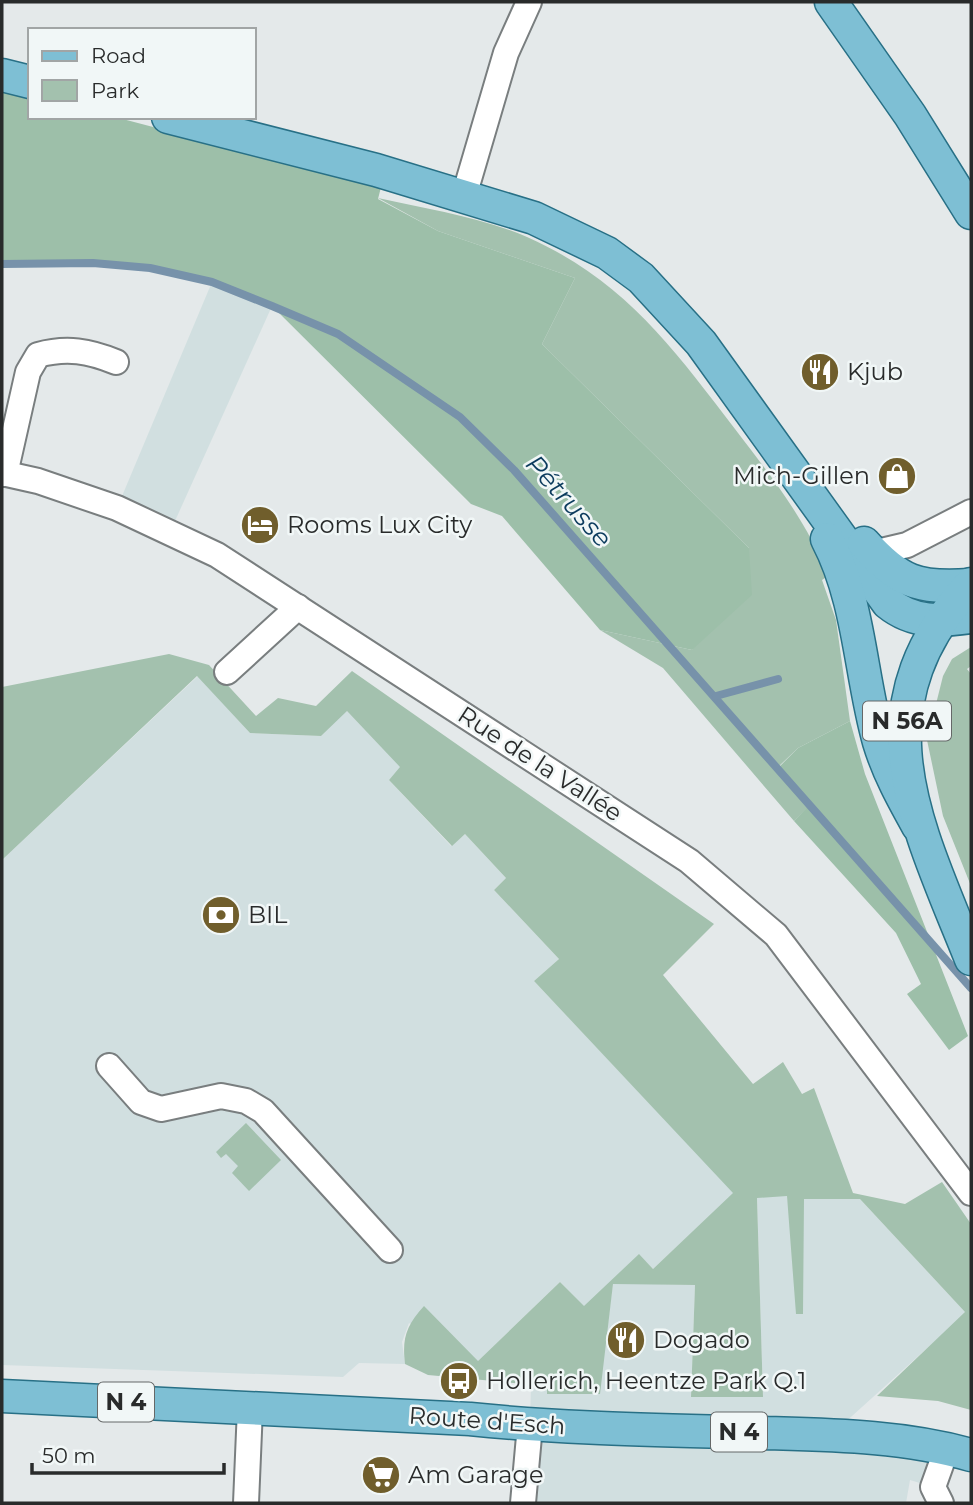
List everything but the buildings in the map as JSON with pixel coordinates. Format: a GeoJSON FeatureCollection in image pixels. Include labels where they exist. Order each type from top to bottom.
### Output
{"type":"FeatureCollection","features":[{"type":"Feature","properties":{"kind":"main road"},"geometry":{"type":"LineString","coordinates":[[831,2],[910,115],[971,213]]}},
{"type":"Feature","properties":{"kind":"main road"},"geometry":{"type":"LineString","coordinates":[[2,75],[28,82]]}},
{"type":"Feature","properties":{"kind":"main road"},"geometry":{"type":"LineString","coordinates":[[176,119],[376,170],[464,196],[534,218],[607,253],[640,278],[701,344],[888,603],[900,612],[919,620],[940,621],[971,617]]}},
{"type":"Feature","properties":{"kind":"main road"},"geometry":{"type":"LineString","coordinates":[[776,445],[891,572],[912,583],[937,588],[970,585]]}},
{"type":"Feature","properties":{"kind":"main road"},"geometry":{"type":"LineString","coordinates":[[776,445],[839,565],[853,611],[879,742],[894,783],[918,826]]}},
{"type":"Feature","properties":{"kind":"main road","name":"N 56A"},"geometry":{"type":"LineString","coordinates":[[970,585],[940,621],[917,664],[907,709],[905,768],[918,826],[971,959]]}},
{"type":"Feature","properties":{"kind":"main road","name":"Route d'Esch"},"geometry":{"type":"LineString","coordinates":[[2,1396],[470,1419],[530,1425],[831,1435],[965,1452]]}},
{"type":"Feature","properties":{"kind":"street"},"geometry":{"type":"LineString","coordinates":[[464,196],[506,53],[529,2]]}},
{"type":"Feature","properties":{"kind":"street"},"geometry":{"type":"LineString","coordinates":[[4,474],[29,372],[38,355],[55,351],[87,351],[117,362]]}},
{"type":"Feature","properties":{"kind":"street","name":"Rue de la Vallée"},"geometry":{"type":"LineString","coordinates":[[4,474],[38,481],[117,508],[217,555],[689,861],[776,934],[971,1193]]}},
{"type":"Feature","properties":{"kind":"street"},"geometry":{"type":"LineString","coordinates":[[873,553],[907,545],[943,530],[971,512]]}},
{"type":"Feature","properties":{"kind":"street"},"geometry":{"type":"LineString","coordinates":[[227,672],[298,607]]}},
{"type":"Feature","properties":{"kind":"street"},"geometry":{"type":"LineString","coordinates":[[109,1066],[141,1101],[161,1109],[221,1096],[246,1101],[264,1111],[390,1250]]}},
{"type":"Feature","properties":{"kind":"street"},"geometry":{"type":"LineString","coordinates":[[246,1503],[250,1408]]}},
{"type":"Feature","properties":{"kind":"street"},"geometry":{"type":"LineString","coordinates":[[523,1503],[530,1425]]}},
{"type":"Feature","properties":{"kind":"street"},"geometry":{"type":"LineString","coordinates":[[941,1503],[933,1487],[965,1452]]}},
{"type":"Feature","properties":{"kind":"shaded area"},"geometry":{"type":"Polygon","coordinates":[[[212,282],[272,306],[170,532],[117,508],[212,282]]]}},
{"type":"Feature","properties":{"kind":"shaded area"},"geometry":{"type":"Polygon","coordinates":[[[198,676],[250,733],[321,736],[346,710],[401,767],[389,780],[451,846],[465,834],[506,878],[494,890],[559,959],[534,981],[734,1193],[653,1269],[639,1255],[584,1307],[560,1282],[477,1362],[409,1323],[402,1342],[405,1364],[359,1363],[343,1377],[2,1365],[2,860],[198,676]]]}},
{"type":"Feature","properties":{"kind":"shaded area"},"geometry":{"type":"Polygon","coordinates":[[[787,1195],[803,1313],[803,1199],[860,1199],[966,1313],[831,1435],[947,1448],[933,1487],[910,1480],[906,1503],[523,1503],[531,1384],[547,1386],[547,1394],[599,1394],[613,1283],[695,1285],[691,1396],[763,1397],[757,1197],[787,1195]]]}},
{"type":"Feature","properties":{"kind":"green space"},"geometry":{"type":"Polygon","coordinates":[[[2,87],[28,94],[28,119],[123,119],[381,187],[378,199],[438,231],[575,278],[542,344],[749,548],[752,595],[692,650],[600,630],[502,516],[471,504],[272,306],[212,282],[150,268],[93,263],[2,264],[2,87]]]}},
{"type":"Feature","properties":{"kind":"green space"},"geometry":{"type":"Polygon","coordinates":[[[378,198],[454,214],[509,230],[561,254],[592,274],[619,295],[668,344],[787,500],[809,536],[828,576],[822,580],[836,620],[850,721],[798,748],[778,767],[810,806],[794,821],[663,668],[600,630],[692,650],[749,548],[542,344],[575,278],[438,231],[378,198]]]}},
{"type":"Feature","properties":{"kind":"green space"},"geometry":{"type":"Polygon","coordinates":[[[971,647],[971,666],[967,669],[971,674],[971,886],[943,816],[927,740],[943,676],[952,659],[971,647]]]}},
{"type":"Feature","properties":{"kind":"green space"},"geometry":{"type":"Polygon","coordinates":[[[169,654],[209,665],[256,716],[278,698],[316,706],[352,671],[714,924],[663,975],[753,1084],[783,1062],[802,1094],[814,1088],[853,1193],[905,1204],[942,1182],[971,1224],[971,1410],[938,1401],[877,1396],[965,1312],[860,1199],[804,1199],[803,1314],[796,1314],[787,1196],[757,1198],[763,1397],[691,1397],[695,1285],[613,1284],[600,1394],[547,1394],[547,1386],[428,1375],[405,1364],[407,1333],[424,1306],[478,1361],[560,1282],[584,1306],[639,1254],[653,1269],[733,1193],[534,981],[559,959],[494,890],[506,878],[465,834],[452,846],[389,780],[400,767],[347,711],[321,736],[250,733],[197,676],[2,860],[2,687],[169,654]]]}},
{"type":"Feature","properties":{"kind":"green space"},"geometry":{"type":"Polygon","coordinates":[[[850,721],[865,774],[968,1036],[949,1050],[907,994],[921,984],[896,933],[794,821],[810,805],[778,768],[798,748],[850,721]]]}},
{"type":"Feature","properties":{"kind":"green space"},"geometry":{"type":"Polygon","coordinates":[[[246,1123],[281,1160],[249,1191],[232,1173],[238,1166],[226,1154],[221,1158],[216,1152],[246,1123]]]}},
{"type":"Feature","properties":{"kind":"waterway","name":"Pétrusse"},"geometry":{"type":"LineString","coordinates":[[2,264],[93,263],[150,268],[212,282],[338,334],[460,417],[514,470],[971,988]]}},
{"type":"Feature","properties":{"kind":"waterway"},"geometry":{"type":"LineString","coordinates":[[716,696],[778,679]]}},
{"type":"Feature","properties":{"kind":"place","name":"Kjub"},"geometry":{"type":"Point","coordinates":[820,372]}},
{"type":"Feature","properties":{"kind":"place","name":"Mich-Gillen"},"geometry":{"type":"Point","coordinates":[897,476]}},
{"type":"Feature","properties":{"kind":"place","name":"Rooms Lux City"},"geometry":{"type":"Point","coordinates":[260,525]}},
{"type":"Feature","properties":{"kind":"place","name":"BIL"},"geometry":{"type":"Point","coordinates":[221,915]}},
{"type":"Feature","properties":{"kind":"place","name":"Dogado"},"geometry":{"type":"Point","coordinates":[626,1340]}},
{"type":"Feature","properties":{"kind":"place","name":"Hollerich, Heentze Park Q.1"},"geometry":{"type":"Point","coordinates":[459,1381]}},
{"type":"Feature","properties":{"kind":"place","name":"Am Garage"},"geometry":{"type":"Point","coordinates":[381,1475]}}]}
